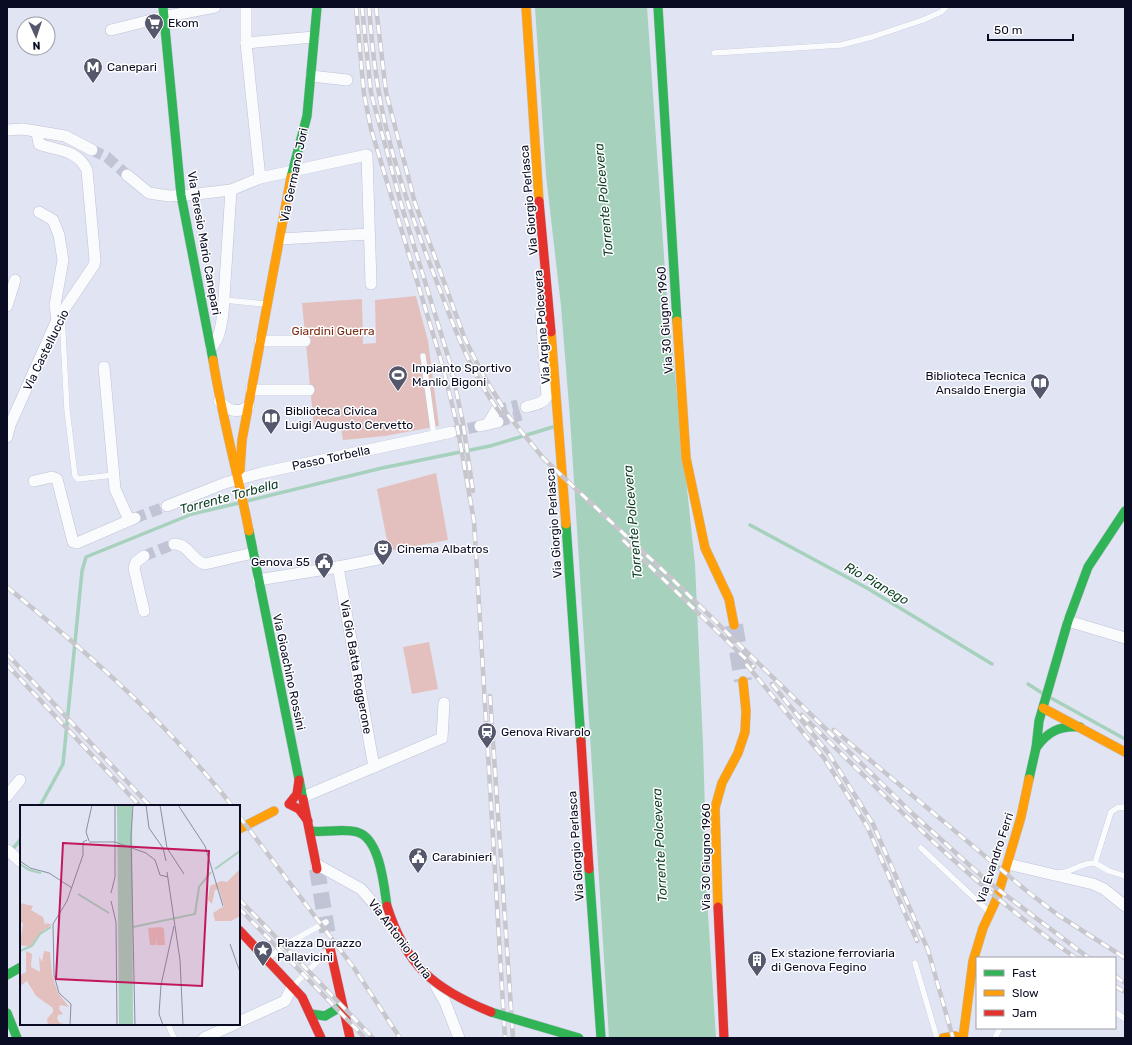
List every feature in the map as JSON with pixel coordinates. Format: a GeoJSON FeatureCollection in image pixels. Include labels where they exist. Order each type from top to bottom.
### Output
{"type":"FeatureCollection","features":[{"type":"Feature","properties":{"kind":"main road","name":"Via Germano Jori"},"geometry":{"type":"LineString","coordinates":[[240,482],[242,440],[251,390],[292,170],[307,116],[317,7]]}},
{"type":"Feature","properties":{"kind":"main road","name":"Via Giorgio Perlasca"},"geometry":{"type":"LineString","coordinates":[[526,7],[538,186],[558,408],[601,1038]]}},
{"type":"Feature","properties":{"kind":"main road","name":"Via 30 Giugno 1960"},"geometry":{"type":"LineString","coordinates":[[658,7],[686,458],[705,548],[729,599],[734,625]]}},
{"type":"Feature","properties":{"kind":"main road","name":"Via Teresio Mario Canepari"},"geometry":{"type":"LineString","coordinates":[[163,12],[181,195],[211,348],[219,401],[226,433],[240,482]]}},
{"type":"Feature","properties":{"kind":"main road","name":"Via Gioachino Rossini"},"geometry":{"type":"LineString","coordinates":[[240,482],[258,580],[304,797],[316,866]]}},
{"type":"Feature","properties":{"kind":"main road","name":"Via Evandro Ferri"},"geometry":{"type":"LineString","coordinates":[[963,1038],[973,961],[983,928],[1008,864],[1021,817],[1043,708],[1068,621],[1088,567],[1125,511]]}},
{"type":"Feature","properties":{"kind":"main road"},"geometry":{"type":"LineString","coordinates":[[566,654],[572,610]]}},
{"type":"Feature","properties":{"kind":"main road","name":"Via 30 Giugno 1960"},"geometry":{"type":"LineString","coordinates":[[726,1035],[716,876],[715,808],[722,783],[738,753],[745,732],[746,711],[743,681]]}},
{"type":"Feature","properties":{"kind":"main road"},"geometry":{"type":"LineString","coordinates":[[1043,708],[1080,726],[1125,752]]}},
{"type":"Feature","properties":{"kind":"main road"},"geometry":{"type":"LineString","coordinates":[[1036,748],[1043,737],[1056,729],[1067,726],[1080,726]]}},
{"type":"Feature","properties":{"kind":"main road"},"geometry":{"type":"LineString","coordinates":[[299,777],[297,794],[289,804],[299,809],[308,821]]}},
{"type":"Feature","properties":{"kind":"main road"},"geometry":{"type":"LineString","coordinates":[[240,829],[274,812]]}},
{"type":"Feature","properties":{"kind":"main road"},"geometry":{"type":"LineString","coordinates":[[310,831],[322,834],[357,832],[367,838],[375,848],[393,925],[411,959],[421,970],[445,989],[483,1008],[579,1038]]}},
{"type":"Feature","properties":{"kind":"main road"},"geometry":{"type":"LineString","coordinates":[[582,905],[592,1038]]}},
{"type":"Feature","properties":{"kind":"main road"},"geometry":{"type":"LineString","coordinates":[[240,931],[302,997],[321,1038]]}},
{"type":"Feature","properties":{"kind":"main road"},"geometry":{"type":"LineString","coordinates":[[330,948],[350,1038]]}},
{"type":"Feature","properties":{"kind":"main road"},"geometry":{"type":"LineString","coordinates":[[7,975],[20,967]]}},
{"type":"Feature","properties":{"kind":"main road"},"geometry":{"type":"LineString","coordinates":[[311,1014],[325,1016],[342,1006]]}},
{"type":"Feature","properties":{"kind":"main road"},"geometry":{"type":"LineString","coordinates":[[7,1013],[17,1038]]}},
{"type":"Feature","properties":{"kind":"main road"},"geometry":{"type":"LineString","coordinates":[[943,1038],[955,1036],[960,1038]]}},
{"type":"Feature","properties":{"kind":"street"},"geometry":{"type":"LineString","coordinates":[[111,30],[163,12],[214,7]]}},
{"type":"Feature","properties":{"kind":"street"},"geometry":{"type":"LineString","coordinates":[[246,7],[246,43],[260,178]]}},
{"type":"Feature","properties":{"kind":"street"},"geometry":{"type":"LineString","coordinates":[[246,43],[314,37]]}},
{"type":"Feature","properties":{"kind":"street"},"geometry":{"type":"LineString","coordinates":[[311,76],[348,80]]}},
{"type":"Feature","properties":{"kind":"street"},"geometry":{"type":"LineString","coordinates":[[7,130],[23,129],[65,136],[92,150]]}},
{"type":"Feature","properties":{"kind":"street","name":"Via Castelluccio"},"geometry":{"type":"LineString","coordinates":[[7,437],[10,425],[60,316],[94,265],[89,180],[85,166],[78,157],[68,151],[39,144],[37,132]]}},
{"type":"Feature","properties":{"kind":"street"},"geometry":{"type":"LineString","coordinates":[[127,175],[149,193],[169,196],[230,190],[260,178],[368,155],[371,284]]}},
{"type":"Feature","properties":{"kind":"street","name":"Via Argine Polcevera"},"geometry":{"type":"LineString","coordinates":[[522,409],[541,403],[547,396],[533,205],[538,186]]}},
{"type":"Feature","properties":{"kind":"street"},"geometry":{"type":"LineString","coordinates":[[211,348],[216,342],[220,332],[224,300],[230,190]]}},
{"type":"Feature","properties":{"kind":"street"},"geometry":{"type":"LineString","coordinates":[[39,212],[53,220],[59,235],[63,260],[55,305],[60,316]]}},
{"type":"Feature","properties":{"kind":"street"},"geometry":{"type":"LineString","coordinates":[[280,239],[369,234]]}},
{"type":"Feature","properties":{"kind":"street"},"geometry":{"type":"LineString","coordinates":[[7,306],[15,280]]}},
{"type":"Feature","properties":{"kind":"street"},"geometry":{"type":"LineString","coordinates":[[260,341],[305,341]]}},
{"type":"Feature","properties":{"kind":"street"},"geometry":{"type":"LineString","coordinates":[[34,481],[52,477],[57,479],[73,542],[77,543],[132,519],[117,496],[104,367]]}},
{"type":"Feature","properties":{"kind":"street"},"geometry":{"type":"LineString","coordinates":[[251,390],[309,390]]}},
{"type":"Feature","properties":{"kind":"street"},"geometry":{"type":"LineString","coordinates":[[219,401],[227,409],[234,411],[242,411],[249,406]]}},
{"type":"Feature","properties":{"kind":"street"},"geometry":{"type":"LineString","coordinates":[[489,424],[496,410]]}},
{"type":"Feature","properties":{"kind":"street"},"geometry":{"type":"LineString","coordinates":[[226,433],[230,430],[236,431],[242,440]]}},
{"type":"Feature","properties":{"kind":"street","name":"Passo Torbella"},"geometry":{"type":"LineString","coordinates":[[167,506],[225,483],[240,482],[261,473],[452,432]]}},
{"type":"Feature","properties":{"kind":"street"},"geometry":{"type":"LineString","coordinates":[[174,544],[184,547],[198,561],[205,564],[253,553]]}},
{"type":"Feature","properties":{"kind":"street"},"geometry":{"type":"LineString","coordinates":[[144,556],[136,562],[134,568],[144,611]]}},
{"type":"Feature","properties":{"kind":"street"},"geometry":{"type":"LineString","coordinates":[[258,580],[378,559]]}},
{"type":"Feature","properties":{"kind":"street","name":"Via Gio Batta Roggerone"},"geometry":{"type":"LineString","coordinates":[[338,567],[374,767]]}},
{"type":"Feature","properties":{"kind":"street"},"geometry":{"type":"LineString","coordinates":[[1068,621],[1125,638]]}},
{"type":"Feature","properties":{"kind":"street"},"geometry":{"type":"LineString","coordinates":[[304,797],[442,738],[444,703]]}},
{"type":"Feature","properties":{"kind":"street"},"geometry":{"type":"LineString","coordinates":[[7,796],[20,780]]}},
{"type":"Feature","properties":{"kind":"street"},"geometry":{"type":"LineString","coordinates":[[7,850],[20,861]]}},
{"type":"Feature","properties":{"kind":"street"},"geometry":{"type":"LineString","coordinates":[[1008,864],[1093,884],[1104,889],[1125,906]]}},
{"type":"Feature","properties":{"kind":"street","name":"Via Antonio Duria"},"geometry":{"type":"LineString","coordinates":[[316,866],[361,889],[380,910],[446,1002],[459,1038]]}},
{"type":"Feature","properties":{"kind":"street"},"geometry":{"type":"LineString","coordinates":[[240,1022],[285,1001],[292,987]]}},
{"type":"Feature","properties":{"kind":"street"},"geometry":{"type":"LineString","coordinates":[[204,1038],[232,1025]]}},
{"type":"Feature","properties":{"kind":"lane"},"geometry":{"type":"LineString","coordinates":[[714,53],[841,44],[872,37],[923,20],[941,12],[946,7]]}},
{"type":"Feature","properties":{"kind":"lane"},"geometry":{"type":"LineString","coordinates":[[224,300],[267,304]]}},
{"type":"Feature","properties":{"kind":"lane"},"geometry":{"type":"LineString","coordinates":[[60,316],[67,410],[75,476],[78,479],[114,476]]}},
{"type":"Feature","properties":{"kind":"lane"},"geometry":{"type":"LineString","coordinates":[[423,356],[434,436]]}},
{"type":"Feature","properties":{"kind":"lane"},"geometry":{"type":"LineString","coordinates":[[1095,863],[1111,812],[1117,808],[1125,807]]}},
{"type":"Feature","properties":{"kind":"lane"},"geometry":{"type":"LineString","coordinates":[[921,848],[990,913]]}},
{"type":"Feature","properties":{"kind":"lane"},"geometry":{"type":"LineString","coordinates":[[1052,874],[1069,872],[1085,863],[1095,863],[1109,871],[1125,876]]}},
{"type":"Feature","properties":{"kind":"lane"},"geometry":{"type":"LineString","coordinates":[[267,960],[287,944],[326,922]]}},
{"type":"Feature","properties":{"kind":"lane"},"geometry":{"type":"LineString","coordinates":[[292,987],[330,948]]}},
{"type":"Feature","properties":{"kind":"lane"},"geometry":{"type":"LineString","coordinates":[[915,963],[938,1038]]}},
{"type":"Feature","properties":{"kind":"lane"},"geometry":{"type":"LineString","coordinates":[[1116,1013],[1125,1019]]}},
{"type":"Feature","properties":{"kind":"lane"},"geometry":{"type":"LineString","coordinates":[[168,1025],[174,1038]]}},
{"type":"Feature","properties":{"kind":"lane"},"geometry":{"type":"LineString","coordinates":[[995,1038],[1000,1029]]}},
{"type":"Feature","properties":{"kind":"green space","name":"Giardini Guerra"},"geometry":{"type":"Polygon","coordinates":[[[416,296],[428,341],[439,426],[385,436],[343,440],[340,423],[314,427],[302,303],[362,299],[363,344],[376,343],[375,300],[416,296]]]}},
{"type":"Feature","properties":{"kind":"green space"},"geometry":{"type":"Polygon","coordinates":[[[436,473],[448,540],[389,551],[377,489],[436,473]]]}},
{"type":"Feature","properties":{"kind":"green space"},"geometry":{"type":"Polygon","coordinates":[[[429,642],[438,689],[412,694],[403,647],[429,642]]]}},
{"type":"Feature","properties":{"kind":"water","name":"Torrente Polcevera"},"geometry":{"type":"Polygon","coordinates":[[[535,7],[647,7],[667,300],[695,564],[703,744],[708,914],[716,1038],[609,1038],[570,418],[561,306],[546,175],[535,7]]]}},
{"type":"Feature","properties":{"kind":"waterway","name":"Torrente Torbella"},"geometry":{"type":"LineString","coordinates":[[247,501],[382,468],[490,446],[553,427]]}},
{"type":"Feature","properties":{"kind":"waterway","name":"Torrente Torbella"},"geometry":{"type":"LineString","coordinates":[[41,805],[63,764],[82,571],[86,557],[192,514],[239,503]]}},
{"type":"Feature","properties":{"kind":"waterway","name":"Rio Pianego"},"geometry":{"type":"LineString","coordinates":[[750,525],[867,588],[992,664]]}},
{"type":"Feature","properties":{"kind":"waterway","name":"Rio Pianego"},"geometry":{"type":"LineString","coordinates":[[1028,684],[1042,693]]}},
{"type":"Feature","properties":{"kind":"waterway","name":"Rio Pianego"},"geometry":{"type":"LineString","coordinates":[[1051,698],[1125,739]]}},
{"type":"Feature","properties":{"kind":"waterway","name":"Torrente Torbella"},"geometry":{"type":"LineString","coordinates":[[10,852],[20,840]]}},
{"type":"Feature","properties":{"kind":"tunnel"},"geometry":{"type":"LineString","coordinates":[[92,150],[107,157],[127,175]]}},
{"type":"Feature","properties":{"kind":"tunnel"},"geometry":{"type":"LineString","coordinates":[[496,410],[518,405]]}},
{"type":"Feature","properties":{"kind":"tunnel"},"geometry":{"type":"LineString","coordinates":[[498,422],[521,415]]}},
{"type":"Feature","properties":{"kind":"tunnel"},"geometry":{"type":"LineString","coordinates":[[452,432],[480,426]]}},
{"type":"Feature","properties":{"kind":"tunnel"},"geometry":{"type":"LineString","coordinates":[[135,518],[167,506]]}},
{"type":"Feature","properties":{"kind":"tunnel"},"geometry":{"type":"LineString","coordinates":[[144,556],[174,544]]}},
{"type":"Feature","properties":{"kind":"tunnel"},"geometry":{"type":"LineString","coordinates":[[734,625],[743,681]]}},
{"type":"Feature","properties":{"kind":"tunnel"},"geometry":{"type":"LineString","coordinates":[[317,869],[330,948]]}},
{"type":"Feature","properties":{"kind":"railway"},"geometry":{"type":"LineString","coordinates":[[356,7],[364,94],[371,129],[443,367],[457,425],[474,521],[505,1038]]}},
{"type":"Feature","properties":{"kind":"railway"},"geometry":{"type":"LineString","coordinates":[[362,7],[371,93],[402,207],[451,366],[463,423],[473,491]]}},
{"type":"Feature","properties":{"kind":"railway"},"geometry":{"type":"LineString","coordinates":[[369,7],[377,82],[391,148],[403,189],[452,322],[474,370],[491,400],[501,414]]}},
{"type":"Feature","properties":{"kind":"railway"},"geometry":{"type":"LineString","coordinates":[[376,7],[386,92],[415,203],[465,339],[482,373],[507,414],[544,459],[670,577],[914,815],[987,881],[1088,957]]}},
{"type":"Feature","properties":{"kind":"railway"},"geometry":{"type":"LineString","coordinates":[[623,540],[754,667]]}},
{"type":"Feature","properties":{"kind":"railway"},"geometry":{"type":"LineString","coordinates":[[7,587],[82,650],[130,693],[175,740],[231,805]]}},
{"type":"Feature","properties":{"kind":"railway"},"geometry":{"type":"LineString","coordinates":[[7,654],[149,805]]}},
{"type":"Feature","properties":{"kind":"railway"},"geometry":{"type":"LineString","coordinates":[[746,664],[824,758],[867,826],[917,941]]}},
{"type":"Feature","properties":{"kind":"railway"},"geometry":{"type":"LineString","coordinates":[[7,665],[139,805]]}},
{"type":"Feature","properties":{"kind":"railway"},"geometry":{"type":"LineString","coordinates":[[772,684],[829,754],[873,824],[928,950],[953,1038]]}},
{"type":"Feature","properties":{"kind":"railway"},"geometry":{"type":"LineString","coordinates":[[490,696],[513,1038]]}},
{"type":"Feature","properties":{"kind":"railway"},"geometry":{"type":"LineString","coordinates":[[802,715],[900,811],[968,873],[1039,931],[1075,957]]}},
{"type":"Feature","properties":{"kind":"railway"},"geometry":{"type":"LineString","coordinates":[[834,730],[1028,892],[1058,915],[1125,958]]}},
{"type":"Feature","properties":{"kind":"railway"},"geometry":{"type":"LineString","coordinates":[[240,817],[354,968],[400,1038]]}},
{"type":"Feature","properties":{"kind":"railway"},"geometry":{"type":"LineString","coordinates":[[240,900],[373,1038]]}},
{"type":"Feature","properties":{"kind":"railway"},"geometry":{"type":"LineString","coordinates":[[240,909],[365,1038]]}},
{"type":"Feature","properties":{"kind":"railway"},"geometry":{"type":"LineString","coordinates":[[1116,977],[1125,983]]}},
{"type":"Feature","properties":{"kind":"railway"},"geometry":{"type":"LineString","coordinates":[[1116,987],[1125,992]]}},
{"type":"Feature","properties":{"kind":"traffic: fast"},"geometry":{"type":"LineString","coordinates":[[163,7],[181,195],[213,360]]}},
{"type":"Feature","properties":{"kind":"traffic: fast"},"geometry":{"type":"LineString","coordinates":[[291,177],[307,116],[317,7]]}},
{"type":"Feature","properties":{"kind":"traffic: fast"},"geometry":{"type":"LineString","coordinates":[[658,7],[677,321]]}},
{"type":"Feature","properties":{"kind":"traffic: fast"},"geometry":{"type":"LineString","coordinates":[[1029,779],[1036,748],[1039,721],[1068,621],[1088,567],[1125,511]]}},
{"type":"Feature","properties":{"kind":"traffic: fast"},"geometry":{"type":"LineString","coordinates":[[566,524],[581,741]]}},
{"type":"Feature","properties":{"kind":"traffic: fast"},"geometry":{"type":"LineString","coordinates":[[249,531],[303,799]]}},
{"type":"Feature","properties":{"kind":"traffic: fast"},"geometry":{"type":"LineString","coordinates":[[1036,748],[1040,742],[1055,731],[1066,727],[1080,727]]}},
{"type":"Feature","properties":{"kind":"traffic: fast"},"geometry":{"type":"LineString","coordinates":[[310,831],[351,831],[365,836],[371,843],[380,864],[387,906]]}},
{"type":"Feature","properties":{"kind":"traffic: fast"},"geometry":{"type":"LineString","coordinates":[[589,869],[601,1038]]}},
{"type":"Feature","properties":{"kind":"traffic: fast"},"geometry":{"type":"LineString","coordinates":[[7,975],[20,968]]}},
{"type":"Feature","properties":{"kind":"traffic: fast"},"geometry":{"type":"LineString","coordinates":[[311,1014],[325,1016],[342,1006]]}},
{"type":"Feature","properties":{"kind":"traffic: fast"},"geometry":{"type":"LineString","coordinates":[[491,1012],[579,1038]]}},
{"type":"Feature","properties":{"kind":"traffic: fast"},"geometry":{"type":"LineString","coordinates":[[7,1013],[17,1038]]}},
{"type":"Feature","properties":{"kind":"traffic: slow"},"geometry":{"type":"LineString","coordinates":[[526,7],[539,201]]}},
{"type":"Feature","properties":{"kind":"traffic: slow"},"geometry":{"type":"LineString","coordinates":[[240,470],[242,440],[291,177]]}},
{"type":"Feature","properties":{"kind":"traffic: slow"},"geometry":{"type":"LineString","coordinates":[[677,321],[686,458],[705,548],[729,599],[734,625]]}},
{"type":"Feature","properties":{"kind":"traffic: slow"},"geometry":{"type":"LineString","coordinates":[[551,332],[566,524]]}},
{"type":"Feature","properties":{"kind":"traffic: slow"},"geometry":{"type":"LineString","coordinates":[[213,360],[249,531]]}},
{"type":"Feature","properties":{"kind":"traffic: slow"},"geometry":{"type":"LineString","coordinates":[[718,907],[715,808],[722,783],[738,753],[745,732],[746,711],[743,681]]}},
{"type":"Feature","properties":{"kind":"traffic: slow"},"geometry":{"type":"LineString","coordinates":[[1043,708],[1125,752]]}},
{"type":"Feature","properties":{"kind":"traffic: slow"},"geometry":{"type":"LineString","coordinates":[[963,1038],[973,961],[983,928],[997,898],[1021,817],[1029,779]]}},
{"type":"Feature","properties":{"kind":"traffic: slow"},"geometry":{"type":"LineString","coordinates":[[240,828],[274,811]]}},
{"type":"Feature","properties":{"kind":"traffic: slow"},"geometry":{"type":"LineString","coordinates":[[943,1038],[955,1036],[960,1038]]}},
{"type":"Feature","properties":{"kind":"traffic: jam"},"geometry":{"type":"LineString","coordinates":[[539,201],[551,332]]}},
{"type":"Feature","properties":{"kind":"traffic: jam"},"geometry":{"type":"LineString","coordinates":[[581,741],[589,869]]}},
{"type":"Feature","properties":{"kind":"traffic: jam"},"geometry":{"type":"LineString","coordinates":[[299,780],[297,794],[289,804],[299,809],[308,821]]}},
{"type":"Feature","properties":{"kind":"traffic: jam"},"geometry":{"type":"LineString","coordinates":[[303,799],[317,869]]}},
{"type":"Feature","properties":{"kind":"traffic: jam"},"geometry":{"type":"LineString","coordinates":[[387,906],[403,945],[413,960],[425,973],[453,994],[491,1012]]}},
{"type":"Feature","properties":{"kind":"traffic: jam"},"geometry":{"type":"LineString","coordinates":[[718,907],[724,1038]]}},
{"type":"Feature","properties":{"kind":"traffic: jam"},"geometry":{"type":"LineString","coordinates":[[240,931],[302,997],[321,1038]]}},
{"type":"Feature","properties":{"kind":"traffic: jam"},"geometry":{"type":"LineString","coordinates":[[330,948],[350,1038]]}},
{"type":"Feature","properties":{"kind":"place","name":"Ekom"},"geometry":{"type":"Point","coordinates":[154,40]}},
{"type":"Feature","properties":{"kind":"place","name":"Canepari"},"geometry":{"type":"Point","coordinates":[93,84]}},
{"type":"Feature","properties":{"kind":"place","name":"Impianto Sportivo Manlio Bigoni"},"geometry":{"type":"Point","coordinates":[398,392]}},
{"type":"Feature","properties":{"kind":"place","name":"Biblioteca Tecnica Ansaldo Energia"},"geometry":{"type":"Point","coordinates":[1040,400]}},
{"type":"Feature","properties":{"kind":"place","name":"Biblioteca Civica Luigi Augusto Cervetto"},"geometry":{"type":"Point","coordinates":[271,435]}},
{"type":"Feature","properties":{"kind":"place","name":"Cinema Albatros"},"geometry":{"type":"Point","coordinates":[383,566]}},
{"type":"Feature","properties":{"kind":"place","name":"Genova 55"},"geometry":{"type":"Point","coordinates":[324,579]}},
{"type":"Feature","properties":{"kind":"place","name":"Genova Rivarolo"},"geometry":{"type":"Point","coordinates":[487,749]}},
{"type":"Feature","properties":{"kind":"place","name":"Carabinieri"},"geometry":{"type":"Point","coordinates":[418,874]}},
{"type":"Feature","properties":{"kind":"place","name":"Piazza Durazzo Pallavicini"},"geometry":{"type":"Point","coordinates":[263,967]}},
{"type":"Feature","properties":{"kind":"place","name":"Ex stazione ferroviaria di Genova Fegino"},"geometry":{"type":"Point","coordinates":[757,977]}}]}
